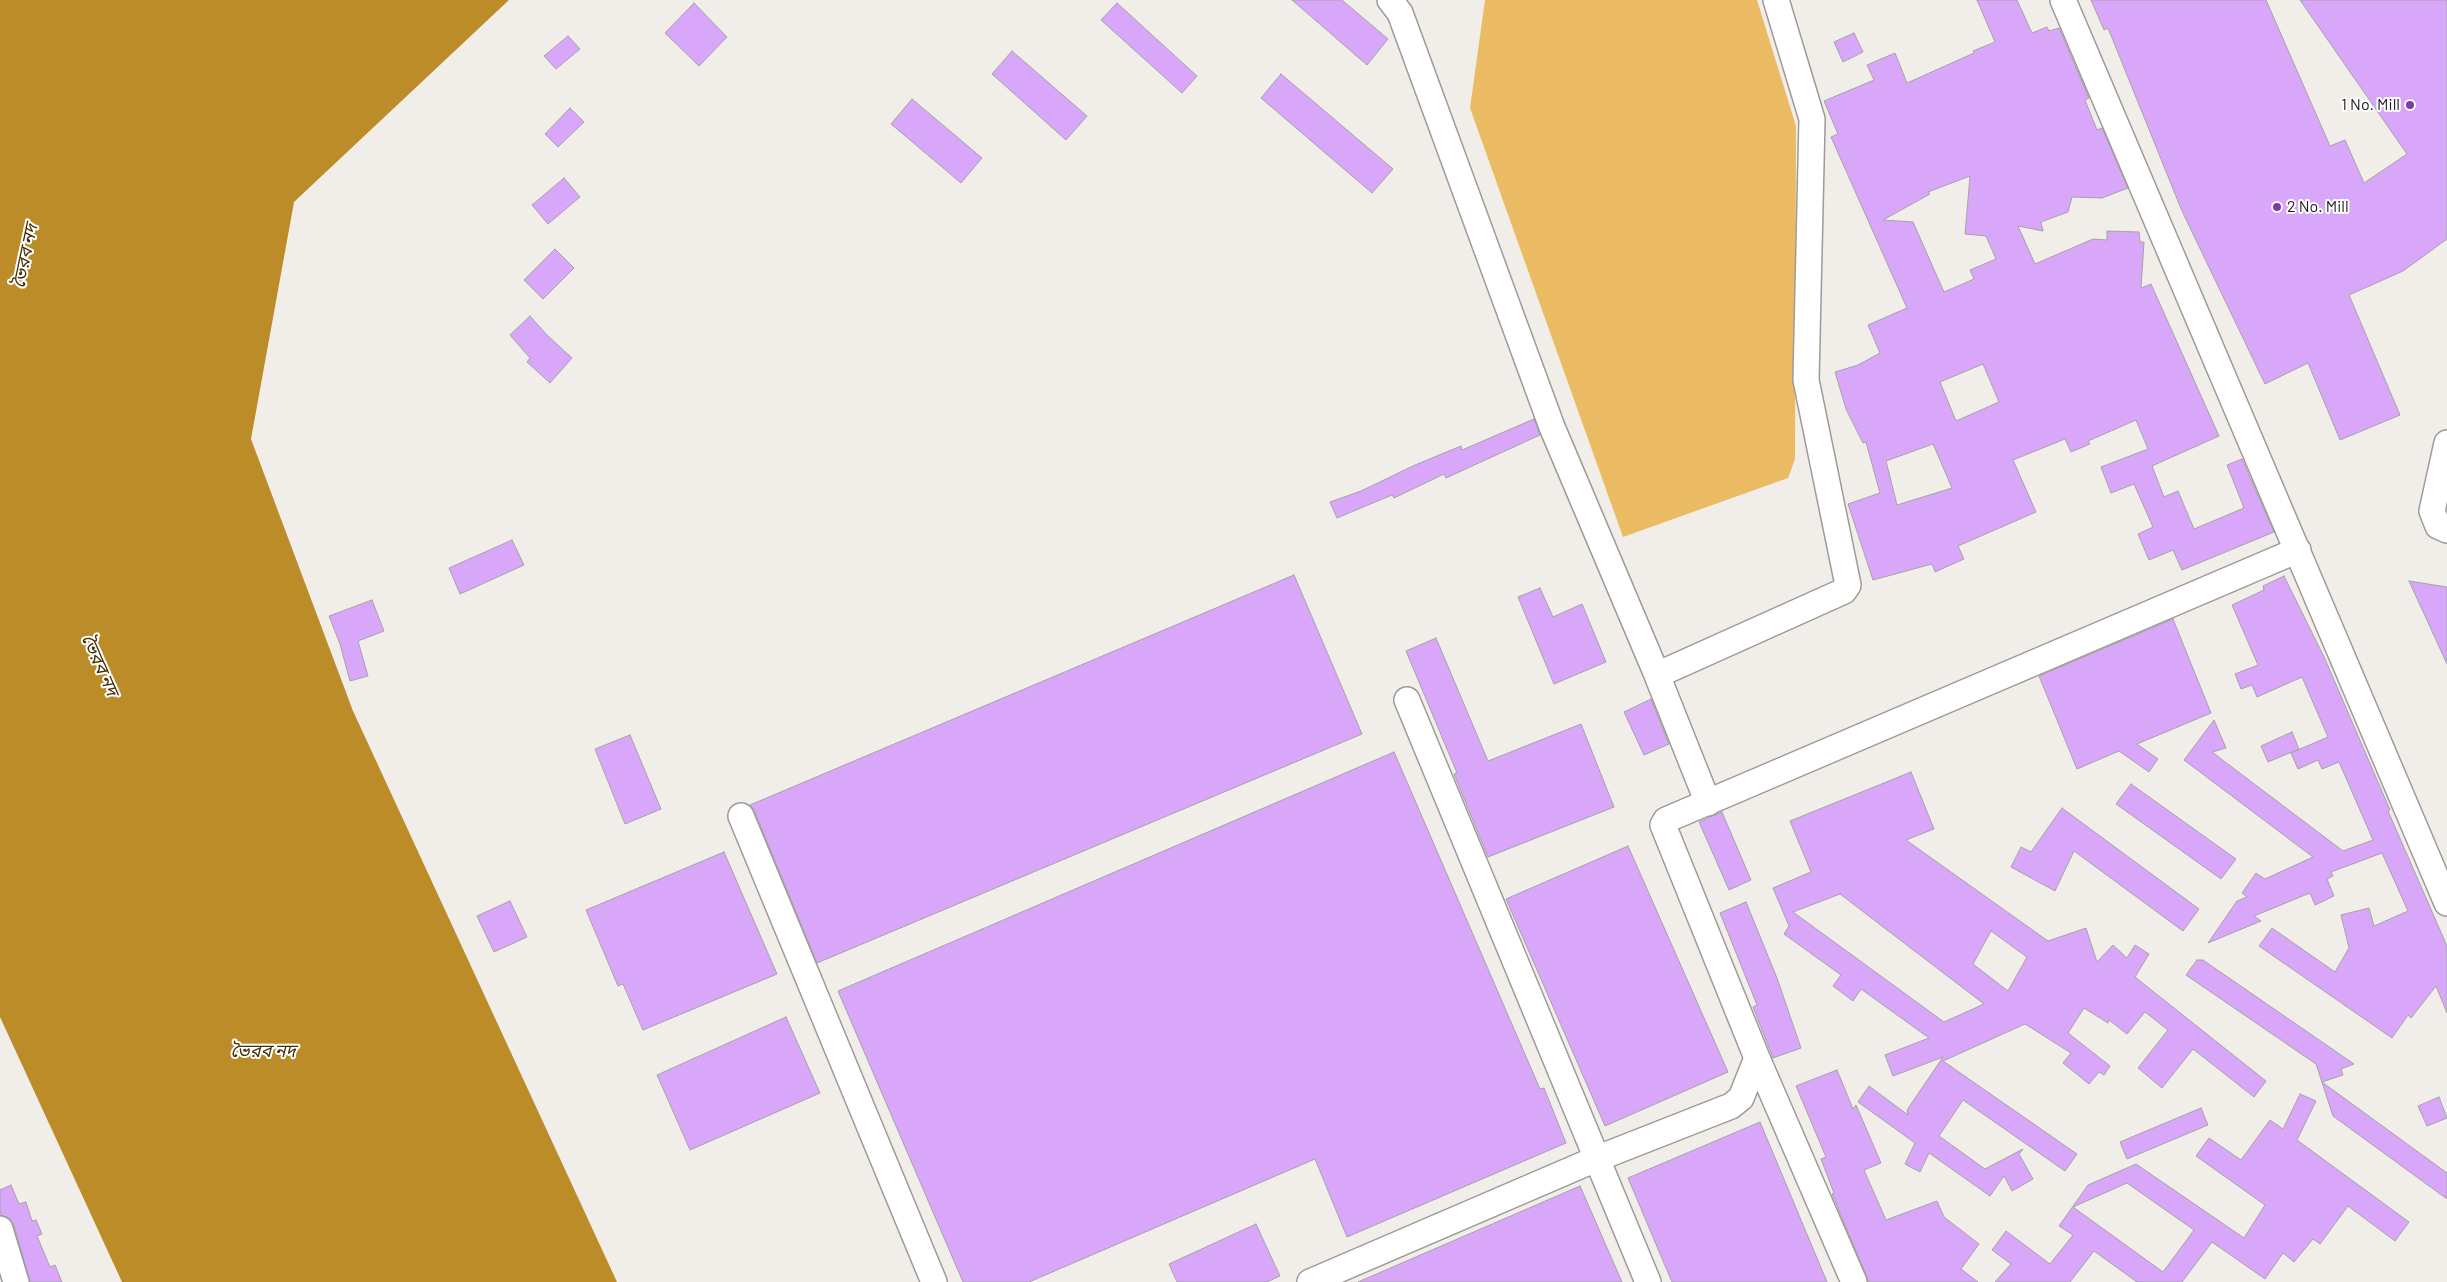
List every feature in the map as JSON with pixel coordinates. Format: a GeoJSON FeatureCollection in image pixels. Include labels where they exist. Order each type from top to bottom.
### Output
{"type":"FeatureCollection","features":[{"type":"Feature","properties":{"kind":"street"},"geometry":{"type":"LineString","coordinates":[[1390,0],[1400,13],[1552,427],[1657,675],[1708,803]]}},
{"type":"Feature","properties":{"kind":"street"},"geometry":{"type":"LineString","coordinates":[[1657,675],[1844,591],[1848,585],[1806,380],[1812,119],[1776,0]]}},
{"type":"Feature","properties":{"kind":"street"},"geometry":{"type":"LineString","coordinates":[[2063,0],[2447,903]]}},
{"type":"Feature","properties":{"kind":"street"},"geometry":{"type":"LineString","coordinates":[[2447,443],[2432,511],[2438,526],[2447,530]]}},
{"type":"Feature","properties":{"kind":"street"},"geometry":{"type":"LineString","coordinates":[[1854,1282],[1757,1058],[1663,831],[1663,825],[1666,820],[2298,550]]}},
{"type":"Feature","properties":{"kind":"street"},"geometry":{"type":"LineString","coordinates":[[1407,700],[1648,1282]]}},
{"type":"Feature","properties":{"kind":"street"},"geometry":{"type":"LineString","coordinates":[[741,816],[934,1282]]}},
{"type":"Feature","properties":{"kind":"street"},"geometry":{"type":"LineString","coordinates":[[1310,1282],[1596,1159],[1731,1106],[1741,1098],[1757,1058]]}},
{"type":"Feature","properties":{"kind":"street"},"geometry":{"type":"LineString","coordinates":[[0,1229],[16,1282]]}},
{"type":"Feature","properties":{"kind":"shaded area"},"geometry":{"type":"Polygon","coordinates":[[[1485,0],[1757,0],[1796,126],[1795,459],[1788,478],[1623,537],[1470,108],[1485,0]]]}},
{"type":"Feature","properties":{"kind":"water","name":"ভৈরব নদ"},"geometry":{"type":"Polygon","coordinates":[[[0,0],[509,0],[294,202],[251,439],[353,711],[617,1282],[122,1282],[0,1017],[0,0]]]}},
{"type":"Feature","properties":{"kind":"building"},"geometry":{"type":"Polygon","coordinates":[[[1292,0],[1342,0],[1388,39],[1367,65],[1292,0]]]}},
{"type":"Feature","properties":{"kind":"building"},"geometry":{"type":"Polygon","coordinates":[[[1977,0],[2017,0],[2032,33],[2047,27],[2049,31],[2059,28],[2089,98],[2085,100],[2097,130],[2102,128],[2128,188],[2102,198],[2072,197],[2068,212],[2041,222],[2043,231],[2018,226],[2035,264],[2093,239],[2107,240],[2107,231],[2139,232],[2140,242],[2144,242],[2141,288],[2151,284],[2219,436],[2152,466],[2164,497],[2178,491],[2194,529],[2244,508],[2227,465],[2242,459],[2274,532],[2182,570],[2173,550],[2149,560],[2138,534],[2153,527],[2134,484],[2111,493],[2101,467],[2148,449],[2136,420],[2088,441],[2090,444],[2071,452],[2065,439],[2013,460],[2036,512],[1958,546],[1964,559],[1935,572],[1932,564],[1873,580],[1848,504],[1880,493],[1866,442],[1863,443],[1846,409],[1835,372],[1858,365],[1880,353],[1868,325],[1907,308],[1831,137],[1838,134],[1824,101],[1874,80],[1867,65],[1895,53],[1907,83],[1995,42],[1977,0]],[[1970,176],[1928,192],[1930,194],[1883,220],[1913,222],[1944,292],[1974,279],[1970,270],[1996,259],[1986,236],[1965,234],[1970,176]],[[1983,364],[1940,382],[1956,421],[1999,402],[1983,364]],[[1933,444],[1886,461],[1897,505],[1952,488],[1933,444]]]}},
{"type":"Feature","properties":{"kind":"building"},"geometry":{"type":"Polygon","coordinates":[[[2091,0],[2266,0],[2330,146],[2345,140],[2364,183],[2407,154],[2300,0],[2447,0],[2447,239],[2403,271],[2349,295],[2400,415],[2340,440],[2308,363],[2265,384],[2182,211],[2108,28],[2104,30],[2091,0]]]}},
{"type":"Feature","properties":{"kind":"building"},"geometry":{"type":"Polygon","coordinates":[[[694,3],[727,37],[699,66],[665,33],[694,3]]]}},
{"type":"Feature","properties":{"kind":"building"},"geometry":{"type":"Polygon","coordinates":[[[1117,3],[1197,76],[1182,93],[1101,20],[1117,3]]]}},
{"type":"Feature","properties":{"kind":"building"},"geometry":{"type":"Polygon","coordinates":[[[1854,33],[1863,52],[1843,62],[1834,42],[1854,33]]]}},
{"type":"Feature","properties":{"kind":"building"},"geometry":{"type":"Polygon","coordinates":[[[568,36],[580,49],[556,69],[544,56],[568,36]]]}},
{"type":"Feature","properties":{"kind":"building"},"geometry":{"type":"Polygon","coordinates":[[[1012,51],[1087,116],[1066,140],[992,74],[1012,51]]]}},
{"type":"Feature","properties":{"kind":"building"},"geometry":{"type":"Polygon","coordinates":[[[1281,74],[1393,169],[1372,193],[1261,98],[1281,74]]]}},
{"type":"Feature","properties":{"kind":"building"},"geometry":{"type":"Polygon","coordinates":[[[912,99],[982,158],[961,183],[891,124],[912,99]]]}},
{"type":"Feature","properties":{"kind":"building"},"geometry":{"type":"Polygon","coordinates":[[[570,108],[584,122],[558,147],[545,134],[570,108]]]}},
{"type":"Feature","properties":{"kind":"building"},"geometry":{"type":"Polygon","coordinates":[[[564,178],[580,197],[548,224],[532,205],[564,178]]]}},
{"type":"Feature","properties":{"kind":"building"},"geometry":{"type":"Polygon","coordinates":[[[555,249],[574,268],[543,299],[524,280],[555,249]]]}},
{"type":"Feature","properties":{"kind":"building"},"geometry":{"type":"Polygon","coordinates":[[[530,316],[572,358],[550,383],[527,362],[530,358],[510,335],[530,316]]]}},
{"type":"Feature","properties":{"kind":"building"},"geometry":{"type":"Polygon","coordinates":[[[1534,419],[1540,435],[1446,478],[1444,474],[1394,498],[1392,495],[1337,518],[1330,502],[1361,491],[1415,465],[1461,446],[1462,450],[1534,419]]]}},
{"type":"Feature","properties":{"kind":"building"},"geometry":{"type":"Polygon","coordinates":[[[512,540],[524,565],[460,594],[449,568],[512,540]]]}},
{"type":"Feature","properties":{"kind":"building"},"geometry":{"type":"Polygon","coordinates":[[[1294,575],[1362,734],[817,963],[754,810],[750,805],[1294,575]]]}},
{"type":"Feature","properties":{"kind":"building"},"geometry":{"type":"Polygon","coordinates":[[[2284,576],[2325,659],[2447,946],[2447,1013],[2436,986],[2411,1018],[2408,1015],[2392,1038],[2259,946],[2272,928],[2335,972],[2349,948],[2341,915],[2369,908],[2374,926],[2408,911],[2382,853],[2331,872],[2333,876],[2327,879],[2334,896],[2315,905],[2310,893],[2254,916],[2261,921],[2208,943],[2237,901],[2247,897],[2242,893],[2256,873],[2265,879],[2313,857],[2184,760],[2214,720],[2226,748],[2212,752],[2343,851],[2373,840],[2339,762],[2322,769],[2318,760],[2298,769],[2291,753],[2328,737],[2302,677],[2257,697],[2252,685],[2241,689],[2235,674],[2258,665],[2232,605],[2264,590],[2263,586],[2284,576]]]}},
{"type":"Feature","properties":{"kind":"building"},"geometry":{"type":"Polygon","coordinates":[[[2409,581],[2447,587],[2447,664],[2409,581]]]}},
{"type":"Feature","properties":{"kind":"building"},"geometry":{"type":"Polygon","coordinates":[[[1540,588],[1553,617],[1582,604],[1606,662],[1554,684],[1518,597],[1540,588]]]}},
{"type":"Feature","properties":{"kind":"building"},"geometry":{"type":"Polygon","coordinates":[[[372,600],[384,631],[358,641],[368,676],[350,681],[340,644],[329,616],[372,600]]]}},
{"type":"Feature","properties":{"kind":"building"},"geometry":{"type":"Polygon","coordinates":[[[2173,619],[2211,713],[2137,744],[2158,759],[2149,772],[2119,751],[2077,769],[2039,676],[2173,619]]]}},
{"type":"Feature","properties":{"kind":"building"},"geometry":{"type":"Polygon","coordinates":[[[1436,638],[1488,761],[1581,724],[1614,807],[1488,857],[1454,774],[1457,773],[1406,651],[1436,638]]]}},
{"type":"Feature","properties":{"kind":"building"},"geometry":{"type":"Polygon","coordinates":[[[1651,699],[1669,744],[1644,755],[1624,712],[1651,699]]]}},
{"type":"Feature","properties":{"kind":"building"},"geometry":{"type":"Polygon","coordinates":[[[2292,732],[2299,749],[2268,762],[2261,746],[2292,732]]]}},
{"type":"Feature","properties":{"kind":"building"},"geometry":{"type":"Polygon","coordinates":[[[630,735],[661,809],[625,824],[595,749],[630,735]]]}},
{"type":"Feature","properties":{"kind":"building"},"geometry":{"type":"Polygon","coordinates":[[[1394,752],[1540,1089],[1544,1088],[1566,1143],[1347,1237],[1315,1159],[1029,1282],[963,1282],[838,991],[1394,752]]]}},
{"type":"Feature","properties":{"kind":"building"},"geometry":{"type":"Polygon","coordinates":[[[1911,772],[1934,829],[1906,840],[2048,941],[2086,928],[2097,962],[2113,945],[2127,958],[2135,945],[2149,954],[2135,977],[2266,1081],[2254,1097],[2193,1049],[2162,1088],[2138,1068],[2168,1030],[2145,1012],[2127,1034],[2109,1020],[2108,1023],[2084,1008],[2068,1033],[2110,1066],[2104,1075],[2099,1072],[2089,1084],[2063,1063],[2071,1053],[2025,1024],[1943,1061],[2077,1154],[2065,1171],[1963,1100],[1939,1136],[1985,1169],[2023,1149],[2019,1154],[2033,1179],[2012,1191],[2004,1176],[1990,1196],[1929,1153],[1920,1172],[1905,1164],[1915,1143],[1858,1102],[1869,1086],[1908,1115],[1907,1110],[1943,1057],[1893,1076],[1885,1055],[1929,1038],[1861,989],[1853,1001],[1833,986],[1841,975],[1784,934],[1789,926],[1773,888],[1811,872],[1790,821],[1911,772]],[[1840,894],[1793,912],[1944,1022],[1984,1004],[1840,894]],[[1991,931],[1973,964],[2008,991],[2027,957],[1991,931]]]}},
{"type":"Feature","properties":{"kind":"building"},"geometry":{"type":"Polygon","coordinates":[[[2131,784],[2236,859],[2221,879],[2116,804],[2131,784]]]}},
{"type":"Feature","properties":{"kind":"building"},"geometry":{"type":"Polygon","coordinates":[[[2062,808],[2199,909],[2183,931],[2074,851],[2055,891],[2011,867],[2021,847],[2031,852],[2062,808]]]}},
{"type":"Feature","properties":{"kind":"building"},"geometry":{"type":"Polygon","coordinates":[[[1722,812],[1751,880],[1729,890],[1699,822],[1722,812]]]}},
{"type":"Feature","properties":{"kind":"building"},"geometry":{"type":"Polygon","coordinates":[[[1628,846],[1728,1072],[1605,1126],[1506,899],[1628,846]]]}},
{"type":"Feature","properties":{"kind":"building"},"geometry":{"type":"Polygon","coordinates":[[[724,852],[777,974],[643,1030],[623,984],[618,986],[586,910],[724,852]]]}},
{"type":"Feature","properties":{"kind":"building"},"geometry":{"type":"Polygon","coordinates":[[[510,901],[527,937],[494,952],[477,916],[510,901]]]}},
{"type":"Feature","properties":{"kind":"building"},"geometry":{"type":"Polygon","coordinates":[[[1746,902],[1777,978],[1801,1048],[1773,1058],[1753,1007],[1757,1005],[1720,913],[1746,902]]]}},
{"type":"Feature","properties":{"kind":"building"},"geometry":{"type":"Polygon","coordinates":[[[2197,960],[2203,960],[2354,1064],[2341,1069],[2343,1075],[2322,1082],[2447,1173],[2447,1199],[2333,1116],[2316,1064],[2186,975],[2197,960]]]}},
{"type":"Feature","properties":{"kind":"building"},"geometry":{"type":"Polygon","coordinates":[[[786,1017],[820,1093],[690,1150],[657,1075],[786,1017]]]}},
{"type":"Feature","properties":{"kind":"building"},"geometry":{"type":"Polygon","coordinates":[[[1837,1070],[1853,1109],[1856,1105],[1881,1163],[1864,1170],[1886,1220],[1937,1201],[1944,1217],[1979,1244],[1961,1269],[1978,1282],[1869,1282],[1832,1194],[1834,1193],[1821,1159],[1826,1157],[1796,1086],[1837,1070]]]}},
{"type":"Feature","properties":{"kind":"building"},"geometry":{"type":"Polygon","coordinates":[[[2300,1094],[2316,1101],[2297,1140],[2409,1222],[2395,1241],[2348,1206],[2320,1244],[2313,1239],[2294,1262],[2283,1253],[2265,1279],[2212,1242],[2182,1282],[2137,1282],[2094,1251],[2070,1282],[1995,1282],[2011,1264],[1992,1250],[2006,1231],[2050,1264],[2073,1235],[2059,1226],[2088,1185],[2136,1164],[2244,1238],[2265,1205],[2196,1156],[2209,1138],[2241,1160],[2270,1120],[2283,1129],[2300,1094]],[[2127,1183],[2073,1207],[2163,1272],[2194,1230],[2127,1183]]]}},
{"type":"Feature","properties":{"kind":"building"},"geometry":{"type":"Polygon","coordinates":[[[2439,1097],[2447,1118],[2427,1126],[2418,1106],[2439,1097]]]}},
{"type":"Feature","properties":{"kind":"building"},"geometry":{"type":"Polygon","coordinates":[[[2201,1108],[2208,1125],[2127,1159],[2120,1142],[2201,1108]]]}},
{"type":"Feature","properties":{"kind":"building"},"geometry":{"type":"Polygon","coordinates":[[[1760,1122],[1827,1282],[1672,1282],[1628,1178],[1760,1122]]]}},
{"type":"Feature","properties":{"kind":"building"},"geometry":{"type":"Polygon","coordinates":[[[11,1185],[19,1204],[26,1202],[32,1221],[36,1220],[42,1234],[37,1236],[50,1267],[55,1265],[62,1282],[30,1282],[14,1225],[9,1218],[1,1215],[0,1211],[0,1190],[11,1185]]]}},
{"type":"Feature","properties":{"kind":"building"},"geometry":{"type":"Polygon","coordinates":[[[1580,1186],[1622,1282],[1358,1282],[1580,1186]]]}},
{"type":"Feature","properties":{"kind":"building"},"geometry":{"type":"Polygon","coordinates":[[[1256,1224],[1280,1276],[1267,1282],[1177,1282],[1169,1264],[1256,1224]]]}},
{"type":"Feature","properties":{"kind":"place","name":"1 No. Mill"},"geometry":{"type":"Point","coordinates":[2410,105]}},
{"type":"Feature","properties":{"kind":"place","name":"2 No. Mill"},"geometry":{"type":"Point","coordinates":[2277,207]}}]}
